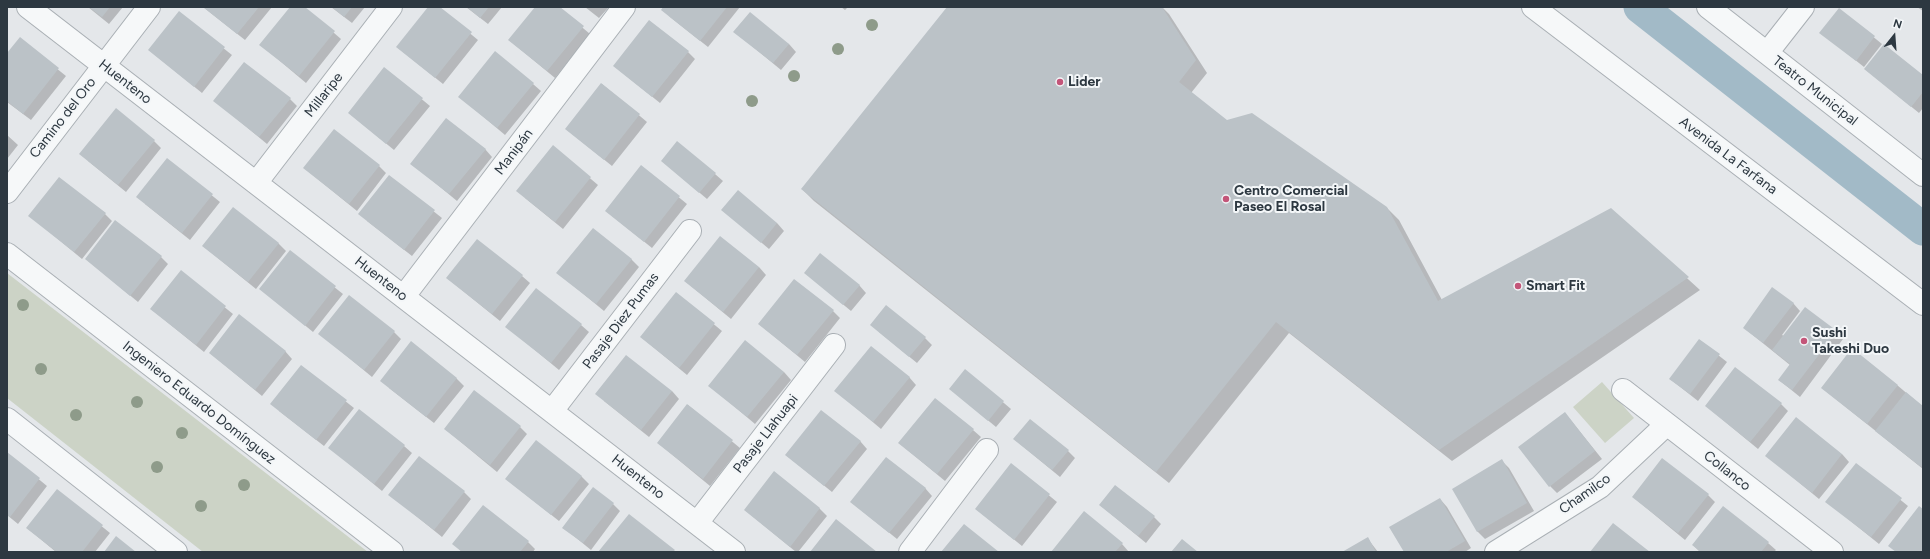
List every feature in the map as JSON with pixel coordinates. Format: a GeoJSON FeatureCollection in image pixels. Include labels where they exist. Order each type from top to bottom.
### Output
{"type":"FeatureCollection","features":[{"type":"Feature","properties":{"kind":"street","name":"Huenteno"},"geometry":{"type":"LineString","coordinates":[[28,7],[734,552]]}},
{"type":"Feature","properties":{"kind":"street","name":"Camino del Oro"},"geometry":{"type":"LineString","coordinates":[[7,192],[149,7]]}},
{"type":"Feature","properties":{"kind":"street","name":"Millaripe"},"geometry":{"type":"LineString","coordinates":[[256,183],[391,7]]}},
{"type":"Feature","properties":{"kind":"street","name":"Manipán"},"geometry":{"type":"LineString","coordinates":[[404,296],[624,7]]}},
{"type":"Feature","properties":{"kind":"street","name":"Avenida La Farfana"},"geometry":{"type":"LineString","coordinates":[[1534,7],[1923,304]]}},
{"type":"Feature","properties":{"kind":"street","name":"Teatro Municipal"},"geometry":{"type":"LineString","coordinates":[[1708,7],[1923,175]]}},
{"type":"Feature","properties":{"kind":"street"},"geometry":{"type":"LineString","coordinates":[[1767,53],[1803,7]]}},
{"type":"Feature","properties":{"kind":"street","name":"Pasaje Diez Pumas"},"geometry":{"type":"LineString","coordinates":[[552,411],[690,231]]}},
{"type":"Feature","properties":{"kind":"street","name":"Ingeniero Eduardo Domínguez"},"geometry":{"type":"LineString","coordinates":[[7,254],[392,552]]}},
{"type":"Feature","properties":{"kind":"street","name":"Pasaje Llahuapi"},"geometry":{"type":"LineString","coordinates":[[697,523],[834,345]]}},
{"type":"Feature","properties":{"kind":"street","name":"Collanco"},"geometry":{"type":"LineString","coordinates":[[1623,390],[1832,552]]}},
{"type":"Feature","properties":{"kind":"street"},"geometry":{"type":"LineString","coordinates":[[7,419],[176,552]]}},
{"type":"Feature","properties":{"kind":"street","name":"Chamilco"},"geometry":{"type":"LineString","coordinates":[[1507,549],[1600,487],[1667,424]]}},
{"type":"Feature","properties":{"kind":"street"},"geometry":{"type":"LineString","coordinates":[[910,552],[987,450]]}},
{"type":"Feature","properties":{"kind":"shaded area"},"geometry":{"type":"Polygon","coordinates":[[[7,273],[368,552],[203,552],[7,398],[7,273]]]}},
{"type":"Feature","properties":{"kind":"shaded area"},"geometry":{"type":"Polygon","coordinates":[[[1602,382],[1634,418],[1605,443],[1573,407],[1602,382]]]}},
{"type":"Feature","properties":{"kind":"building"},"geometry":{"type":"Polygon","coordinates":[[[89,7],[110,7],[102,17],[89,7]]]}},
{"type":"Feature","properties":{"kind":"building"},"geometry":{"type":"Polygon","coordinates":[[[203,7],[259,7],[237,34],[203,7]]]}},
{"type":"Feature","properties":{"kind":"building"},"geometry":{"type":"Polygon","coordinates":[[[290,7],[305,7],[335,31],[299,76],[259,45],[290,7]]]}},
{"type":"Feature","properties":{"kind":"building"},"geometry":{"type":"Polygon","coordinates":[[[332,7],[352,7],[344,17],[332,7]]]}},
{"type":"Feature","properties":{"kind":"building"},"geometry":{"type":"Polygon","coordinates":[[[428,7],[440,7],[472,32],[435,78],[396,47],[428,7]]]}},
{"type":"Feature","properties":{"kind":"building"},"geometry":{"type":"Polygon","coordinates":[[[467,7],[489,7],[480,18],[467,7]]]}},
{"type":"Feature","properties":{"kind":"building"},"geometry":{"type":"Polygon","coordinates":[[[535,7],[560,7],[584,26],[547,71],[508,40],[535,7]]]}},
{"type":"Feature","properties":{"kind":"building"},"geometry":{"type":"Polygon","coordinates":[[[663,7],[727,7],[700,41],[661,10],[663,7]]]}},
{"type":"Feature","properties":{"kind":"building"},"geometry":{"type":"Polygon","coordinates":[[[947,7],[1162,7],[1196,60],[1179,82],[1227,120],[1252,113],[1387,207],[1438,301],[1611,208],[1689,277],[1439,450],[1276,322],[1156,472],[801,189],[947,7]]]}},
{"type":"Feature","properties":{"kind":"building"},"geometry":{"type":"Polygon","coordinates":[[[1839,8],[1875,36],[1856,61],[1819,33],[1839,8]]]}},
{"type":"Feature","properties":{"kind":"building"},"geometry":{"type":"Polygon","coordinates":[[[179,11],[225,47],[194,87],[148,50],[179,11]]]}},
{"type":"Feature","properties":{"kind":"building"},"geometry":{"type":"Polygon","coordinates":[[[750,12],[789,44],[773,63],[733,32],[750,12]]]}},
{"type":"Feature","properties":{"kind":"building"},"geometry":{"type":"Polygon","coordinates":[[[649,20],[689,51],[652,97],[613,66],[649,20]]]}},
{"type":"Feature","properties":{"kind":"building"},"geometry":{"type":"Polygon","coordinates":[[[20,37],[59,68],[23,114],[7,101],[7,53],[20,37]]]}},
{"type":"Feature","properties":{"kind":"building"},"geometry":{"type":"Polygon","coordinates":[[[1884,44],[1923,75],[1923,92],[1911,107],[1864,69],[1884,44]]]}},
{"type":"Feature","properties":{"kind":"building"},"geometry":{"type":"Polygon","coordinates":[[[495,51],[534,83],[497,128],[458,97],[495,51]]]}},
{"type":"Feature","properties":{"kind":"building"},"geometry":{"type":"Polygon","coordinates":[[[244,62],[291,98],[259,137],[213,101],[244,62]]]}},
{"type":"Feature","properties":{"kind":"building"},"geometry":{"type":"Polygon","coordinates":[[[384,67],[423,98],[386,144],[348,113],[384,67]]]}},
{"type":"Feature","properties":{"kind":"building"},"geometry":{"type":"Polygon","coordinates":[[[601,83],[640,114],[604,160],[565,129],[601,83]]]}},
{"type":"Feature","properties":{"kind":"building"},"geometry":{"type":"Polygon","coordinates":[[[116,108],[155,140],[118,185],[79,154],[116,108]]]}},
{"type":"Feature","properties":{"kind":"building"},"geometry":{"type":"Polygon","coordinates":[[[446,118],[486,149],[449,194],[410,164],[446,118]]]}},
{"type":"Feature","properties":{"kind":"building"},"geometry":{"type":"Polygon","coordinates":[[[334,129],[380,165],[349,204],[303,168],[334,129]]]}},
{"type":"Feature","properties":{"kind":"building"},"geometry":{"type":"Polygon","coordinates":[[[677,141],[716,173],[699,193],[661,161],[677,141]]]}},
{"type":"Feature","properties":{"kind":"building"},"geometry":{"type":"Polygon","coordinates":[[[553,145],[591,177],[555,222],[516,191],[553,145]]]}},
{"type":"Feature","properties":{"kind":"building"},"geometry":{"type":"Polygon","coordinates":[[[167,158],[213,194],[182,233],[136,197],[167,158]]]}},
{"type":"Feature","properties":{"kind":"building"},"geometry":{"type":"Polygon","coordinates":[[[641,165],[680,196],[644,242],[605,211],[641,165]]]}},
{"type":"Feature","properties":{"kind":"building"},"geometry":{"type":"Polygon","coordinates":[[[389,175],[435,210],[404,250],[358,214],[389,175]]]}},
{"type":"Feature","properties":{"kind":"building"},"geometry":{"type":"Polygon","coordinates":[[[59,177],[106,213],[74,252],[28,216],[59,177]]]}},
{"type":"Feature","properties":{"kind":"building"},"geometry":{"type":"Polygon","coordinates":[[[738,190],[777,223],[761,243],[721,210],[738,190]]]}},
{"type":"Feature","properties":{"kind":"building"},"geometry":{"type":"Polygon","coordinates":[[[233,207],[279,243],[248,282],[202,246],[233,207]]]}},
{"type":"Feature","properties":{"kind":"building"},"geometry":{"type":"Polygon","coordinates":[[[115,220],[162,256],[130,296],[85,259],[115,220]]]}},
{"type":"Feature","properties":{"kind":"building"},"geometry":{"type":"Polygon","coordinates":[[[593,228],[632,259],[596,304],[556,273],[593,228]]]}},
{"type":"Feature","properties":{"kind":"building"},"geometry":{"type":"Polygon","coordinates":[[[720,236],[759,267],[723,312],[684,281],[720,236]]]}},
{"type":"Feature","properties":{"kind":"building"},"geometry":{"type":"Polygon","coordinates":[[[477,239],[523,275],[492,314],[446,278],[477,239]]]}},
{"type":"Feature","properties":{"kind":"building"},"geometry":{"type":"Polygon","coordinates":[[[290,250],[336,286],[305,326],[259,289],[290,250]]]}},
{"type":"Feature","properties":{"kind":"building"},"geometry":{"type":"Polygon","coordinates":[[[820,253],[860,285],[843,305],[804,273],[820,253]]]}},
{"type":"Feature","properties":{"kind":"building"},"geometry":{"type":"Polygon","coordinates":[[[181,270],[226,306],[196,345],[150,309],[181,270]]]}},
{"type":"Feature","properties":{"kind":"building"},"geometry":{"type":"Polygon","coordinates":[[[794,279],[834,310],[797,355],[758,324],[794,279]]]}},
{"type":"Feature","properties":{"kind":"building"},"geometry":{"type":"Polygon","coordinates":[[[1772,287],[1794,303],[1763,343],[1743,328],[1772,287]]]}},
{"type":"Feature","properties":{"kind":"building"},"geometry":{"type":"Polygon","coordinates":[[[536,288],[582,324],[551,363],[505,327],[536,288]]]}},
{"type":"Feature","properties":{"kind":"building"},"geometry":{"type":"Polygon","coordinates":[[[676,292],[715,323],[679,368],[640,337],[676,292]]]}},
{"type":"Feature","properties":{"kind":"building"},"geometry":{"type":"Polygon","coordinates":[[[349,295],[395,331],[364,370],[318,334],[349,295]]]}},
{"type":"Feature","properties":{"kind":"building"},"geometry":{"type":"Polygon","coordinates":[[[886,305],[926,337],[909,357],[870,325],[886,305]]]}},
{"type":"Feature","properties":{"kind":"building","name":"Sushi Takeshi Duo"},"geometry":{"type":"Polygon","coordinates":[[[1805,307],[1837,331],[1792,390],[1778,380],[1790,364],[1772,350],[1805,307]]]}},
{"type":"Feature","properties":{"kind":"building"},"geometry":{"type":"Polygon","coordinates":[[[239,314],[286,351],[255,390],[209,353],[239,314]]]}},
{"type":"Feature","properties":{"kind":"building"},"geometry":{"type":"Polygon","coordinates":[[[1699,339],[1720,354],[1690,394],[1669,379],[1699,339]]]}},
{"type":"Feature","properties":{"kind":"building"},"geometry":{"type":"Polygon","coordinates":[[[745,340],[784,372],[747,417],[708,386],[745,340]]]}},
{"type":"Feature","properties":{"kind":"building"},"geometry":{"type":"Polygon","coordinates":[[[411,341],[457,378],[426,417],[380,381],[411,341]]]}},
{"type":"Feature","properties":{"kind":"building"},"geometry":{"type":"Polygon","coordinates":[[[871,346],[910,377],[873,422],[834,391],[871,346]]]}},
{"type":"Feature","properties":{"kind":"building"},"geometry":{"type":"Polygon","coordinates":[[[1852,348],[1898,385],[1867,424],[1821,388],[1852,348]]]}},
{"type":"Feature","properties":{"kind":"building"},"geometry":{"type":"Polygon","coordinates":[[[626,355],[672,391],[641,430],[595,394],[626,355]]]}},
{"type":"Feature","properties":{"kind":"building"},"geometry":{"type":"Polygon","coordinates":[[[301,365],[347,400],[316,440],[270,404],[301,365]]]}},
{"type":"Feature","properties":{"kind":"building"},"geometry":{"type":"Polygon","coordinates":[[[1735,367],[1782,403],[1750,442],[1705,406],[1735,367]]]}},
{"type":"Feature","properties":{"kind":"building"},"geometry":{"type":"Polygon","coordinates":[[[965,369],[1004,401],[988,421],[949,389],[965,369]]]}},
{"type":"Feature","properties":{"kind":"building"},"geometry":{"type":"Polygon","coordinates":[[[474,390],[521,426],[490,465],[444,429],[474,390]]]}},
{"type":"Feature","properties":{"kind":"building"},"geometry":{"type":"Polygon","coordinates":[[[1906,392],[1923,406],[1923,465],[1921,467],[1875,431],[1906,392]]]}},
{"type":"Feature","properties":{"kind":"building"},"geometry":{"type":"Polygon","coordinates":[[[935,398],[974,429],[937,474],[898,443],[935,398]]]}},
{"type":"Feature","properties":{"kind":"building"},"geometry":{"type":"Polygon","coordinates":[[[687,404],[733,440],[703,479],[657,443],[687,404]]]}},
{"type":"Feature","properties":{"kind":"building"},"geometry":{"type":"Polygon","coordinates":[[[359,409],[405,445],[374,484],[328,448],[359,409]]]}},
{"type":"Feature","properties":{"kind":"building"},"geometry":{"type":"Polygon","coordinates":[[[821,410],[861,441],[824,486],[785,455],[821,410]]]}},
{"type":"Feature","properties":{"kind":"building"},"geometry":{"type":"Polygon","coordinates":[[[1565,412],[1595,451],[1549,487],[1518,447],[1565,412]]]}},
{"type":"Feature","properties":{"kind":"building"},"geometry":{"type":"Polygon","coordinates":[[[1796,417],[1842,454],[1812,493],[1765,456],[1796,417]]]}},
{"type":"Feature","properties":{"kind":"building"},"geometry":{"type":"Polygon","coordinates":[[[1030,419],[1069,450],[1052,470],[1013,439],[1030,419]]]}},
{"type":"Feature","properties":{"kind":"building"},"geometry":{"type":"Polygon","coordinates":[[[536,440],[582,476],[551,515],[505,479],[536,440]]]}},
{"type":"Feature","properties":{"kind":"building"},"geometry":{"type":"Polygon","coordinates":[[[7,452],[40,478],[10,517],[7,515],[7,452]]]}},
{"type":"Feature","properties":{"kind":"building"},"geometry":{"type":"Polygon","coordinates":[[[419,456],[465,491],[434,530],[388,495],[419,456]]]}},
{"type":"Feature","properties":{"kind":"building"},"geometry":{"type":"Polygon","coordinates":[[[886,457],[926,488],[889,533],[850,502],[886,457]]]}},
{"type":"Feature","properties":{"kind":"building"},"geometry":{"type":"Polygon","coordinates":[[[1662,458],[1709,494],[1678,533],[1632,497],[1662,458]]]}},
{"type":"Feature","properties":{"kind":"building"},"geometry":{"type":"Polygon","coordinates":[[[1502,459],[1527,503],[1477,532],[1452,489],[1502,459]]]}},
{"type":"Feature","properties":{"kind":"building"},"geometry":{"type":"Polygon","coordinates":[[[1011,463],[1050,494],[1014,540],[975,509],[1011,463]]]}},
{"type":"Feature","properties":{"kind":"building"},"geometry":{"type":"Polygon","coordinates":[[[1856,463],[1902,498],[1871,537],[1825,502],[1856,463]]]}},
{"type":"Feature","properties":{"kind":"building"},"geometry":{"type":"Polygon","coordinates":[[[774,471],[820,508],[790,547],[744,510],[774,471]]]}},
{"type":"Feature","properties":{"kind":"building"},"geometry":{"type":"Polygon","coordinates":[[[1115,485],[1155,516],[1138,536],[1099,505],[1115,485]]]}},
{"type":"Feature","properties":{"kind":"building"},"geometry":{"type":"Polygon","coordinates":[[[593,487],[614,503],[583,543],[562,528],[593,487]]]}},
{"type":"Feature","properties":{"kind":"building"},"geometry":{"type":"Polygon","coordinates":[[[57,489],[103,525],[82,552],[57,552],[26,528],[57,489]]]}},
{"type":"Feature","properties":{"kind":"building"},"geometry":{"type":"Polygon","coordinates":[[[1440,498],[1465,541],[1446,552],[1404,552],[1389,527],[1440,498]]]}},
{"type":"Feature","properties":{"kind":"building"},"geometry":{"type":"Polygon","coordinates":[[[483,505],[529,541],[520,552],[462,552],[452,544],[483,505]]]}},
{"type":"Feature","properties":{"kind":"building"},"geometry":{"type":"Polygon","coordinates":[[[1723,506],[1769,542],[1761,552],[1701,552],[1692,545],[1723,506]]]}},
{"type":"Feature","properties":{"kind":"building"},"geometry":{"type":"Polygon","coordinates":[[[1919,506],[1923,509],[1923,552],[1896,552],[1888,546],[1919,506]]]}},
{"type":"Feature","properties":{"kind":"building"},"geometry":{"type":"Polygon","coordinates":[[[1084,511],[1123,543],[1115,552],[1051,552],[1084,511]]]}},
{"type":"Feature","properties":{"kind":"building"},"geometry":{"type":"Polygon","coordinates":[[[629,514],[675,550],[673,552],[598,552],[629,514]]]}},
{"type":"Feature","properties":{"kind":"building"},"geometry":{"type":"Polygon","coordinates":[[[836,519],[877,552],[810,552],[836,519]]]}},
{"type":"Feature","properties":{"kind":"building"},"geometry":{"type":"Polygon","coordinates":[[[1613,523],[1650,552],[1590,552],[1613,523]]]}},
{"type":"Feature","properties":{"kind":"building"},"geometry":{"type":"Polygon","coordinates":[[[964,524],[999,552],[941,552],[964,524]]]}},
{"type":"Feature","properties":{"kind":"building"},"geometry":{"type":"Polygon","coordinates":[[[116,536],[136,552],[104,552],[116,536]]]}},
{"type":"Feature","properties":{"kind":"building"},"geometry":{"type":"Polygon","coordinates":[[[1368,537],[1376,552],[1342,552],[1368,537]]]}},
{"type":"Feature","properties":{"kind":"building"},"geometry":{"type":"Polygon","coordinates":[[[1182,539],[1198,552],[1171,552],[1182,539]]]}},
{"type":"Feature","properties":{"kind":"waterway"},"geometry":{"type":"LineString","coordinates":[[1640,7],[1923,229]]}},
{"type":"Feature","properties":{"kind":"place","name":"Lider"},"geometry":{"type":"Point","coordinates":[1060,82]}},
{"type":"Feature","properties":{"kind":"place","name":"Centro Comercial Paseo El Rosal"},"geometry":{"type":"Point","coordinates":[1226,199]}},
{"type":"Feature","properties":{"kind":"place","name":"Smart Fit"},"geometry":{"type":"Point","coordinates":[1518,286]}},
{"type":"Feature","properties":{"kind":"place","name":"Sushi Takeshi Duo"},"geometry":{"type":"Point","coordinates":[1804,341]}}]}
